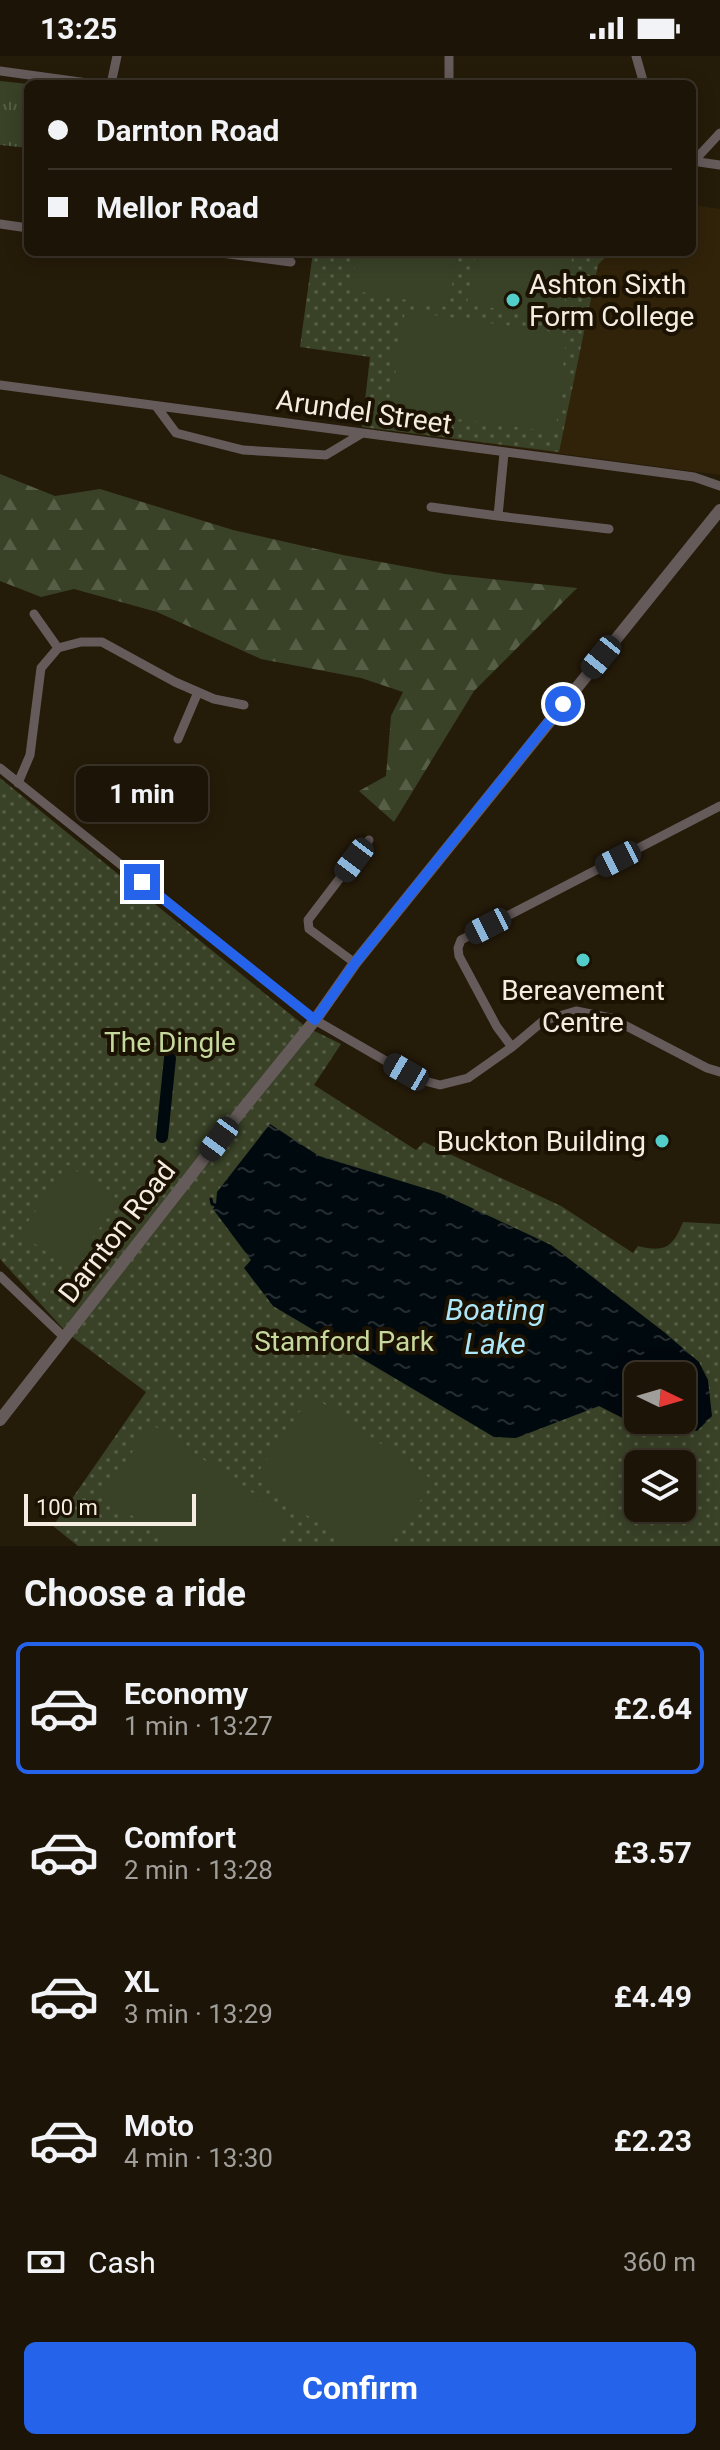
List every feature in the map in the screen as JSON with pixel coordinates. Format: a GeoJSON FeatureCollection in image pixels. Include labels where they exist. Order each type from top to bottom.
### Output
{"type":"FeatureCollection","features":[{"type":"Feature","properties":{"kind":"street"},"geometry":{"type":"LineString","coordinates":[[112,80],[117,56]]}},
{"type":"Feature","properties":{"kind":"street"},"geometry":{"type":"LineString","coordinates":[[449,56],[449,80]]}},
{"type":"Feature","properties":{"kind":"street"},"geometry":{"type":"LineString","coordinates":[[636,56],[643,80]]}},
{"type":"Feature","properties":{"kind":"street"},"geometry":{"type":"LineString","coordinates":[[0,71],[66,80]]}},
{"type":"Feature","properties":{"kind":"street"},"geometry":{"type":"LineString","coordinates":[[696,158],[720,133]]}},
{"type":"Feature","properties":{"kind":"street"},"geometry":{"type":"LineString","coordinates":[[696,161],[720,165]]}},
{"type":"Feature","properties":{"kind":"street"},"geometry":{"type":"LineString","coordinates":[[0,224],[24,227]]}},
{"type":"Feature","properties":{"kind":"street"},"geometry":{"type":"LineString","coordinates":[[244,256],[291,262]]}},
{"type":"Feature","properties":{"kind":"street","name":"Arundel Street"},"geometry":{"type":"LineString","coordinates":[[0,385],[694,477],[720,486]]}},
{"type":"Feature","properties":{"kind":"street"},"geometry":{"type":"LineString","coordinates":[[156,406],[176,433],[243,450],[326,455],[361,434]]}},
{"type":"Feature","properties":{"kind":"street"},"geometry":{"type":"LineString","coordinates":[[498,516],[504,453]]}},
{"type":"Feature","properties":{"kind":"street"},"geometry":{"type":"LineString","coordinates":[[431,507],[609,529]]}},
{"type":"Feature","properties":{"kind":"street","name":"Darnton Road"},"geometry":{"type":"LineString","coordinates":[[0,1420],[315,1020],[355,963],[720,510]]}},
{"type":"Feature","properties":{"kind":"street"},"geometry":{"type":"LineString","coordinates":[[34,614],[58,648]]}},
{"type":"Feature","properties":{"kind":"street"},"geometry":{"type":"LineString","coordinates":[[18,783],[30,755],[41,668],[58,648],[81,642],[102,642],[198,692],[244,705]]}},
{"type":"Feature","properties":{"kind":"street"},"geometry":{"type":"LineString","coordinates":[[178,739],[198,692]]}},
{"type":"Feature","properties":{"kind":"street"},"geometry":{"type":"LineString","coordinates":[[0,768],[315,1020],[417,1079],[440,1085],[468,1078],[543,1021],[576,1011],[611,1018],[720,1072]]}},
{"type":"Feature","properties":{"kind":"street"},"geometry":{"type":"LineString","coordinates":[[512,1047],[497,1027],[459,956],[461,940],[720,806]]}},
{"type":"Feature","properties":{"kind":"street"},"geometry":{"type":"LineString","coordinates":[[355,963],[309,929],[308,920],[369,840]]}},
{"type":"Feature","properties":{"kind":"street"},"geometry":{"type":"LineString","coordinates":[[0,1276],[65,1338]]}},
{"type":"Feature","properties":{"kind":"shaded area","name":"Ashton Sixth Form College"},"geometry":{"type":"Polygon","coordinates":[[[696,206],[720,209],[720,475],[362,427],[370,357],[300,347],[312,256],[696,256],[696,206]]]}},
{"type":"Feature","properties":{"kind":"green space"},"geometry":{"type":"Polygon","coordinates":[[[0,81],[24,84],[24,148],[0,145],[0,81]]]}},
{"type":"Feature","properties":{"kind":"green space"},"geometry":{"type":"Polygon","coordinates":[[[312,256],[606,256],[598,265],[559,452],[362,427],[370,357],[300,347],[312,256]]]}},
{"type":"Feature","properties":{"kind":"green space"},"geometry":{"type":"Polygon","coordinates":[[[356,256],[457,256],[448,307],[351,290],[356,256]]]}},
{"type":"Feature","properties":{"kind":"green space"},"geometry":{"type":"Polygon","coordinates":[[[475,256],[572,256],[562,319],[467,304],[475,256]]]}},
{"type":"Feature","properties":{"kind":"green space"},"geometry":{"type":"Polygon","coordinates":[[[405,311],[567,334],[562,374],[567,375],[565,392],[561,392],[555,432],[390,410],[396,369],[391,367],[393,352],[399,352],[405,311]]]}},
{"type":"Feature","properties":{"kind":"green space"},"geometry":{"type":"Polygon","coordinates":[[[0,474],[55,496],[100,489],[233,530],[343,555],[445,574],[577,588],[474,691],[394,822],[359,791],[386,776],[391,716],[403,692],[361,678],[261,659],[157,612],[74,589],[41,597],[0,581],[0,474]]]}},
{"type":"Feature","properties":{"kind":"green space","name":"Stamford Park"},"geometry":{"type":"Polygon","coordinates":[[[0,778],[306,1027],[341,1044],[314,1085],[416,1150],[424,1142],[561,1206],[633,1253],[638,1246],[655,1249],[667,1246],[676,1237],[683,1222],[720,1224],[720,1546],[78,1546],[53,1526],[146,1392],[67,1333],[0,1259],[0,778]]]}},
{"type":"Feature","properties":{"kind":"green space"},"geometry":{"type":"Polygon","coordinates":[[[68,1165],[119,1201],[70,1269],[20,1233],[68,1165]]]}},
{"type":"Feature","properties":{"kind":"green space"},"geometry":{"type":"Polygon","coordinates":[[[311,1395],[434,1481],[389,1546],[351,1546],[254,1478],[311,1395]]]}},
{"type":"Feature","properties":{"kind":"green space"},"geometry":{"type":"Polygon","coordinates":[[[151,1424],[291,1519],[273,1546],[177,1546],[103,1496],[151,1424]]]}},
{"type":"Feature","properties":{"kind":"water","name":"Boating Lake"},"geometry":{"type":"Polygon","coordinates":[[[270,1124],[319,1156],[440,1193],[551,1245],[664,1332],[699,1362],[708,1380],[712,1416],[696,1431],[696,1362],[624,1362],[624,1419],[599,1406],[516,1438],[494,1437],[273,1306],[244,1268],[251,1260],[213,1209],[217,1192],[270,1124]]]}},
{"type":"Feature","properties":{"kind":"waterway"},"geometry":{"type":"LineString","coordinates":[[162,1137],[170,1058]]}},
{"type":"Feature","properties":{"kind":"waterway"},"geometry":{"type":"LineString","coordinates":[[211,1199],[215,1205]]}},
{"type":"Feature","properties":{"kind":"place","name":"Ashton Sixth Form College"},"geometry":{"type":"Point","coordinates":[513,300]}},
{"type":"Feature","properties":{"kind":"place","name":"Bereavement Centre"},"geometry":{"type":"Point","coordinates":[583,960]}},
{"type":"Feature","properties":{"kind":"place","name":"Buckton Building"},"geometry":{"type":"Point","coordinates":[662,1141]}},
{"type":"Feature","properties":{"kind":"route"},"geometry":{"type":"LineString","coordinates":[[142,882],[315,1020],[355,963],[563,704]]}},
{"type":"Feature","properties":{"kind":"park label","name":"The Dingle"},"geometry":{"type":"Point","coordinates":[170,1042]}}]}
